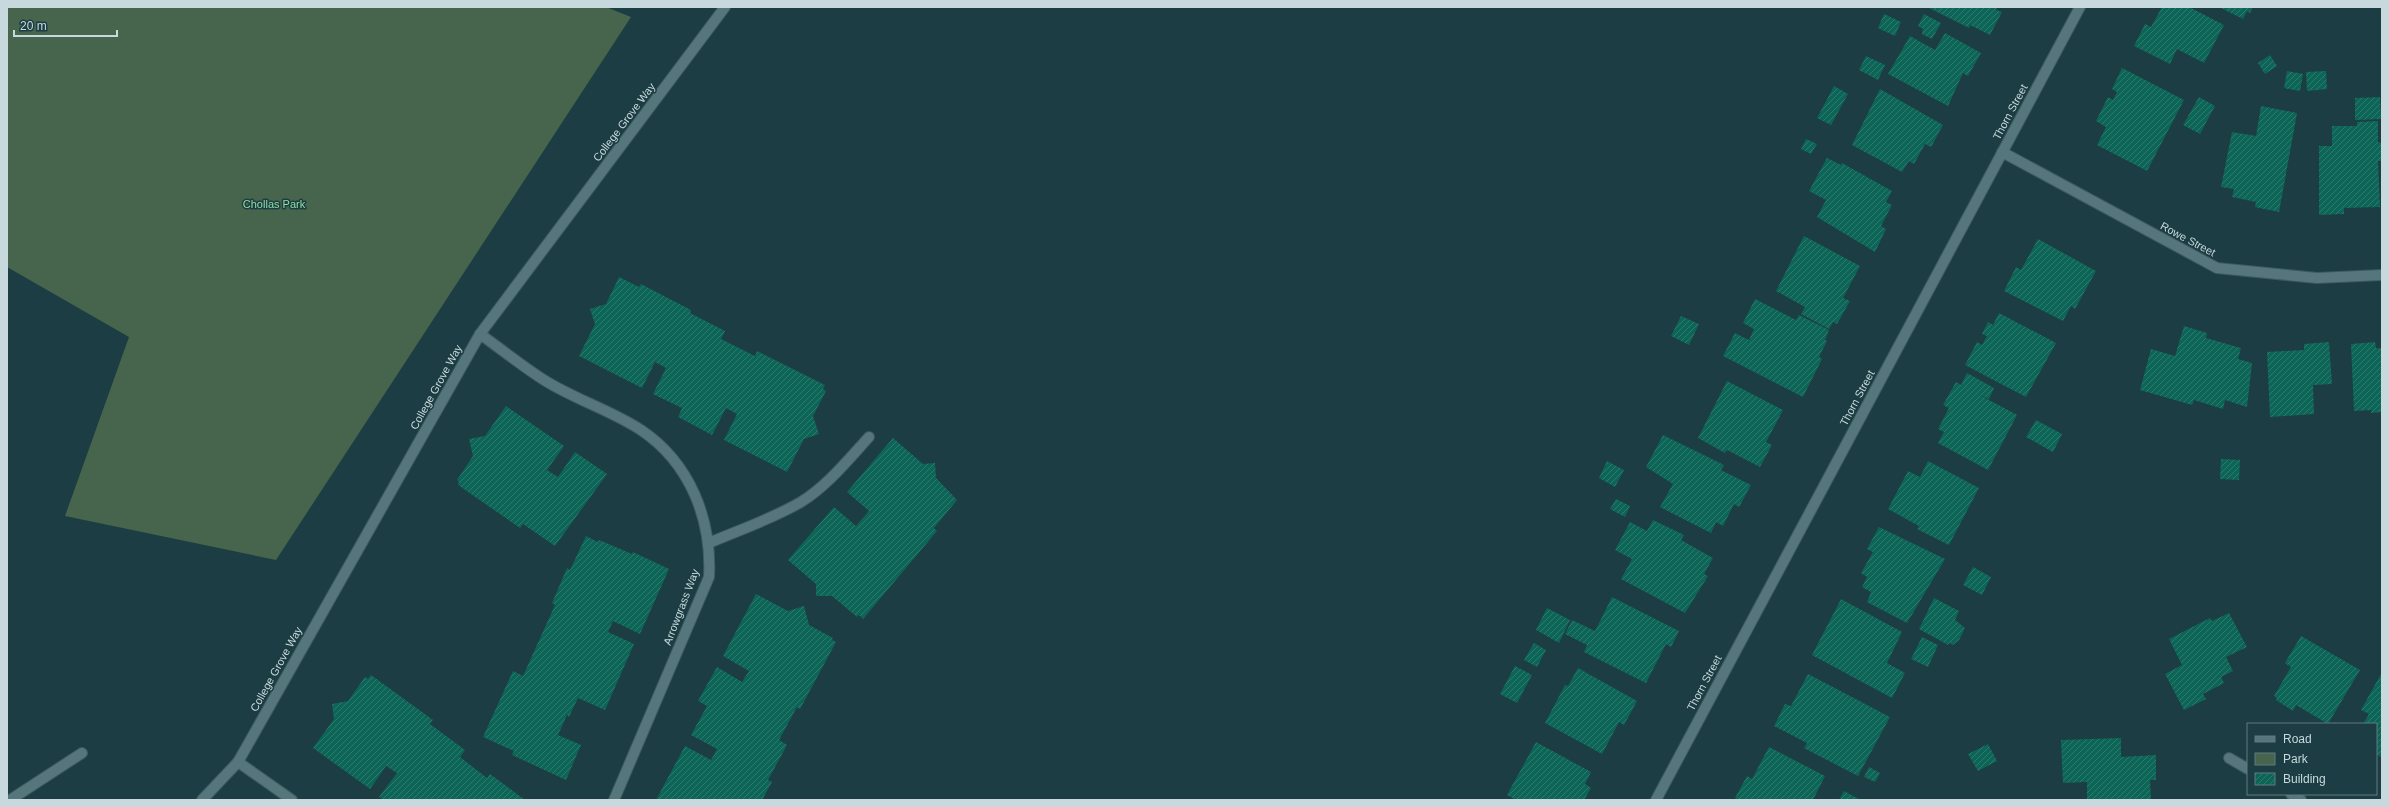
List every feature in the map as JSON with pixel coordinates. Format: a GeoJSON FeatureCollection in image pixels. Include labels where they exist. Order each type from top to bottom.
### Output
{"type":"FeatureCollection","features":[{"type":"Feature","properties":{"kind":"street","name":"College Grove Way"},"geometry":{"type":"LineString","coordinates":[[202,800],[238,762],[480,334],[725,7]]}},
{"type":"Feature","properties":{"kind":"street","name":"Thorn Street"},"geometry":{"type":"LineString","coordinates":[[1656,800],[2080,7]]}},
{"type":"Feature","properties":{"kind":"street","name":"Rowe Street"},"geometry":{"type":"LineString","coordinates":[[2002,152],[2217,268],[2317,278],[2382,275]]}},
{"type":"Feature","properties":{"kind":"street","name":"Arrowgrass Way"},"geometry":{"type":"LineString","coordinates":[[480,334],[544,380],[641,430],[659,444],[675,461],[688,480],[699,502],[709,543],[709,577],[614,800]]}},
{"type":"Feature","properties":{"kind":"street"},"geometry":{"type":"LineString","coordinates":[[709,543],[756,524],[801,502],[826,483],[869,437]]}},
{"type":"Feature","properties":{"kind":"street"},"geometry":{"type":"LineString","coordinates":[[10,800],[82,753]]}},
{"type":"Feature","properties":{"kind":"street"},"geometry":{"type":"LineString","coordinates":[[2229,758],[2247,768]]}},
{"type":"Feature","properties":{"kind":"street"},"geometry":{"type":"LineString","coordinates":[[238,762],[292,800]]}},
{"type":"Feature","properties":{"kind":"green space","name":"Chollas Park"},"geometry":{"type":"Polygon","coordinates":[[[7,7],[606,7],[631,17],[276,560],[65,516],[129,337],[7,267],[7,7]]]}},
{"type":"Feature","properties":{"kind":"building"},"geometry":{"type":"Polygon","coordinates":[[[1927,7],[1998,7],[1996,10],[2002,12],[1990,35],[1970,25],[1969,28],[1927,7]]]}},
{"type":"Feature","properties":{"kind":"building"},"geometry":{"type":"Polygon","coordinates":[[[2162,7],[2189,7],[2224,25],[2204,63],[2177,49],[2170,64],[2134,46],[2145,24],[2151,27],[2162,7]]]}},
{"type":"Feature","properties":{"kind":"building"},"geometry":{"type":"Polygon","coordinates":[[[2219,7],[2253,7],[2250,13],[2247,11],[2243,19],[2219,7]]]}},
{"type":"Feature","properties":{"kind":"building"},"geometry":{"type":"Polygon","coordinates":[[[1884,14],[1901,22],[1895,36],[1878,28],[1884,14]]]}},
{"type":"Feature","properties":{"kind":"building"},"geometry":{"type":"Polygon","coordinates":[[[1924,14],[1941,23],[1932,39],[1922,34],[1923,29],[1918,26],[1924,14]]]}},
{"type":"Feature","properties":{"kind":"building"},"geometry":{"type":"Polygon","coordinates":[[[1945,33],[1981,53],[1968,76],[1963,73],[1948,106],[1888,74],[1910,36],[1935,50],[1945,33]]]}},
{"type":"Feature","properties":{"kind":"building"},"geometry":{"type":"Polygon","coordinates":[[[2270,55],[2277,66],[2265,74],[2258,63],[2270,55]]]}},
{"type":"Feature","properties":{"kind":"building"},"geometry":{"type":"Polygon","coordinates":[[[1866,56],[1885,65],[1878,80],[1859,70],[1866,56]]]}},
{"type":"Feature","properties":{"kind":"building"},"geometry":{"type":"Polygon","coordinates":[[[2122,68],[2184,100],[2147,171],[2097,145],[2106,127],[2096,121],[2108,97],[2113,100],[2117,92],[2112,89],[2122,68]]]}},
{"type":"Feature","properties":{"kind":"building"},"geometry":{"type":"Polygon","coordinates":[[[2287,71],[2303,74],[2300,91],[2284,88],[2287,71]]]}},
{"type":"Feature","properties":{"kind":"building"},"geometry":{"type":"Polygon","coordinates":[[[2326,71],[2327,89],[2307,91],[2306,72],[2326,71]]]}},
{"type":"Feature","properties":{"kind":"building"},"geometry":{"type":"Polygon","coordinates":[[[1834,86],[1848,94],[1831,125],[1817,118],[1834,86]]]}},
{"type":"Feature","properties":{"kind":"building"},"geometry":{"type":"Polygon","coordinates":[[[1880,89],[1943,125],[1931,147],[1925,144],[1914,164],[1909,161],[1902,172],[1852,145],[1880,89]]]}},
{"type":"Feature","properties":{"kind":"building"},"geometry":{"type":"Polygon","coordinates":[[[2199,97],[2215,106],[2200,134],[2183,125],[2199,97]]]}},
{"type":"Feature","properties":{"kind":"building"},"geometry":{"type":"Polygon","coordinates":[[[2380,97],[2381,119],[2355,120],[2355,98],[2380,97]]]}},
{"type":"Feature","properties":{"kind":"building"},"geometry":{"type":"Polygon","coordinates":[[[2261,106],[2297,113],[2279,212],[2255,207],[2256,202],[2232,197],[2234,189],[2221,187],[2232,132],[2256,136],[2261,106]]]}},
{"type":"Feature","properties":{"kind":"building"},"geometry":{"type":"Polygon","coordinates":[[[2378,121],[2378,142],[2382,143],[2382,161],[2378,161],[2380,207],[2344,208],[2344,214],[2319,215],[2319,146],[2332,146],[2332,126],[2357,126],[2357,122],[2378,121]]]}},
{"type":"Feature","properties":{"kind":"building"},"geometry":{"type":"Polygon","coordinates":[[[1806,139],[1817,144],[1811,154],[1801,149],[1806,139]]]}},
{"type":"Feature","properties":{"kind":"building"},"geometry":{"type":"Polygon","coordinates":[[[1827,158],[1841,165],[1842,163],[1892,191],[1886,202],[1892,205],[1881,226],[1886,229],[1875,252],[1817,217],[1826,200],[1809,191],[1827,158]]]}},
{"type":"Feature","properties":{"kind":"building"},"geometry":{"type":"Polygon","coordinates":[[[1804,236],[1860,266],[1843,298],[1850,301],[1837,324],[1833,322],[1829,329],[1801,314],[1805,307],[1776,291],[1804,236]]]}},
{"type":"Feature","properties":{"kind":"building"},"geometry":{"type":"Polygon","coordinates":[[[2038,239],[2096,271],[2075,309],[2071,306],[2063,321],[2004,291],[2016,267],[2021,270],[2038,239]]]}},
{"type":"Feature","properties":{"kind":"building"},"geometry":{"type":"Polygon","coordinates":[[[619,277],[639,287],[641,284],[691,310],[690,313],[725,331],[721,339],[755,356],[757,351],[825,385],[823,389],[826,391],[813,416],[819,434],[804,439],[787,472],[724,440],[737,414],[726,408],[712,435],[678,417],[682,408],[653,394],[666,368],[655,362],[642,388],[579,356],[595,324],[590,309],[606,304],[619,277]]]}},
{"type":"Feature","properties":{"kind":"building"},"geometry":{"type":"Polygon","coordinates":[[[1755,299],[1796,320],[1799,315],[1829,330],[1825,340],[1827,341],[1819,357],[1822,359],[1803,397],[1723,356],[1735,333],[1749,340],[1754,329],[1743,323],[1755,299]]]}},
{"type":"Feature","properties":{"kind":"building"},"geometry":{"type":"Polygon","coordinates":[[[1999,313],[2056,343],[2026,397],[1965,365],[1977,342],[1982,345],[1987,336],[1982,334],[1988,322],[1993,325],[1999,313]]]}},
{"type":"Feature","properties":{"kind":"building"},"geometry":{"type":"Polygon","coordinates":[[[1681,316],[1699,324],[1689,345],[1671,336],[1681,316]]]}},
{"type":"Feature","properties":{"kind":"building"},"geometry":{"type":"Polygon","coordinates":[[[2184,326],[2207,333],[2206,338],[2241,348],[2238,359],[2252,363],[2247,407],[2225,400],[2223,409],[2194,400],[2192,405],[2140,390],[2151,349],[2175,356],[2184,326]]]}},
{"type":"Feature","properties":{"kind":"building"},"geometry":{"type":"Polygon","coordinates":[[[2329,342],[2332,384],[2313,385],[2314,414],[2270,417],[2267,352],[2304,350],[2304,344],[2329,342]]]}},
{"type":"Feature","properties":{"kind":"building"},"geometry":{"type":"Polygon","coordinates":[[[2375,342],[2376,348],[2382,348],[2382,412],[2371,413],[2372,410],[2354,411],[2351,344],[2375,342]]]}},
{"type":"Feature","properties":{"kind":"building"},"geometry":{"type":"Polygon","coordinates":[[[1967,373],[1994,388],[1989,399],[1978,394],[2017,415],[1988,470],[1938,443],[1944,432],[1938,429],[1949,408],[1943,405],[1956,382],[1961,385],[1967,373]]]}},
{"type":"Feature","properties":{"kind":"building"},"geometry":{"type":"Polygon","coordinates":[[[1727,381],[1783,410],[1766,442],[1772,445],[1760,467],[1727,450],[1725,453],[1698,438],[1727,381]]]}},
{"type":"Feature","properties":{"kind":"building"},"geometry":{"type":"Polygon","coordinates":[[[506,406],[564,446],[547,470],[558,477],[575,452],[607,474],[555,546],[523,524],[520,528],[458,485],[459,482],[457,480],[473,456],[469,439],[485,436],[506,406]]]}},
{"type":"Feature","properties":{"kind":"building"},"geometry":{"type":"Polygon","coordinates":[[[2036,420],[2062,434],[2053,452],[2026,437],[2036,420]]]}},
{"type":"Feature","properties":{"kind":"building"},"geometry":{"type":"Polygon","coordinates":[[[1663,435],[1724,465],[1721,470],[1751,485],[1739,507],[1734,504],[1723,526],[1716,522],[1711,533],[1660,507],[1673,484],[1646,467],[1663,435]]]}},
{"type":"Feature","properties":{"kind":"building"},"geometry":{"type":"Polygon","coordinates":[[[893,438],[923,464],[935,463],[936,478],[957,500],[934,528],[937,531],[863,619],[859,615],[857,617],[832,596],[816,596],[816,584],[788,560],[834,507],[856,526],[869,511],[847,492],[893,438]]]}},
{"type":"Feature","properties":{"kind":"building"},"geometry":{"type":"Polygon","coordinates":[[[2221,459],[2240,460],[2239,480],[2220,479],[2221,459]]]}},
{"type":"Feature","properties":{"kind":"building"},"geometry":{"type":"Polygon","coordinates":[[[1607,461],[1624,470],[1615,487],[1599,478],[1607,461]]]}},
{"type":"Feature","properties":{"kind":"building"},"geometry":{"type":"Polygon","coordinates":[[[1928,461],[1979,488],[1949,545],[1917,529],[1919,526],[1888,509],[1908,471],[1920,477],[1928,461]]]}},
{"type":"Feature","properties":{"kind":"building"},"geometry":{"type":"Polygon","coordinates":[[[1616,499],[1630,506],[1625,517],[1610,509],[1616,499]]]}},
{"type":"Feature","properties":{"kind":"building"},"geometry":{"type":"Polygon","coordinates":[[[1653,520],[1684,535],[1681,540],[1713,558],[1704,574],[1708,576],[1685,613],[1621,579],[1632,559],[1615,550],[1630,522],[1647,531],[1653,520]]]}},
{"type":"Feature","properties":{"kind":"building"},"geometry":{"type":"Polygon","coordinates":[[[1879,527],[1945,559],[1907,623],[1867,602],[1871,592],[1862,587],[1867,577],[1861,573],[1873,552],[1867,549],[1879,527]]]}},
{"type":"Feature","properties":{"kind":"building"},"geometry":{"type":"Polygon","coordinates":[[[586,536],[598,542],[599,540],[632,554],[633,552],[669,569],[640,634],[613,621],[608,632],[634,644],[605,710],[578,698],[569,717],[567,715],[558,735],[581,745],[566,780],[512,755],[514,751],[483,737],[513,671],[523,676],[555,605],[552,603],[567,568],[570,570],[586,536]]]}},
{"type":"Feature","properties":{"kind":"building"},"geometry":{"type":"Polygon","coordinates":[[[1973,567],[1991,577],[1982,595],[1963,585],[1973,567]]]}},
{"type":"Feature","properties":{"kind":"building"},"geometry":{"type":"Polygon","coordinates":[[[756,594],[788,611],[804,606],[809,625],[833,638],[832,640],[836,642],[800,709],[797,707],[779,740],[787,745],[768,780],[772,782],[762,800],[656,800],[685,746],[711,760],[717,749],[691,735],[707,706],[698,701],[717,667],[742,682],[749,671],[723,656],[756,594]]]}},
{"type":"Feature","properties":{"kind":"building"},"geometry":{"type":"Polygon","coordinates":[[[1612,597],[1679,631],[1671,647],[1666,644],[1646,683],[1584,652],[1587,645],[1565,634],[1572,620],[1595,631],[1612,597]]]}},
{"type":"Feature","properties":{"kind":"building"},"geometry":{"type":"Polygon","coordinates":[[[1934,598],[1959,611],[1955,620],[1965,628],[1959,640],[1953,645],[1949,643],[1948,645],[1919,629],[1934,598]]]}},
{"type":"Feature","properties":{"kind":"building"},"geometry":{"type":"Polygon","coordinates":[[[1841,599],[1902,632],[1887,663],[1905,673],[1892,698],[1812,655],[1841,599]]]}},
{"type":"Feature","properties":{"kind":"building"},"geometry":{"type":"Polygon","coordinates":[[[1547,608],[1570,620],[1559,643],[1536,630],[1547,608]]]}},
{"type":"Feature","properties":{"kind":"building"},"geometry":{"type":"Polygon","coordinates":[[[2229,613],[2247,647],[2226,657],[2233,671],[2221,677],[2224,683],[2203,694],[2206,699],[2184,710],[2165,674],[2182,665],[2169,639],[2210,618],[2212,621],[2229,613]]]}},
{"type":"Feature","properties":{"kind":"building"},"geometry":{"type":"Polygon","coordinates":[[[2301,636],[2360,670],[2329,723],[2326,723],[2296,705],[2293,711],[2276,700],[2277,698],[2274,696],[2291,667],[2285,663],[2301,636]]]}},
{"type":"Feature","properties":{"kind":"building"},"geometry":{"type":"Polygon","coordinates":[[[1922,637],[1938,645],[1928,667],[1911,659],[1922,637]]]}},
{"type":"Feature","properties":{"kind":"building"},"geometry":{"type":"Polygon","coordinates":[[[1534,643],[1546,650],[1537,667],[1524,660],[1534,643]]]}},
{"type":"Feature","properties":{"kind":"building"},"geometry":{"type":"Polygon","coordinates":[[[1515,666],[1532,675],[1517,703],[1500,694],[1515,666]]]}},
{"type":"Feature","properties":{"kind":"building"},"geometry":{"type":"Polygon","coordinates":[[[1578,668],[1637,701],[1624,725],[1619,722],[1602,754],[1545,723],[1565,685],[1568,686],[1578,668]]]}},
{"type":"Feature","properties":{"kind":"building"},"geometry":{"type":"Polygon","coordinates":[[[1808,674],[1890,717],[1858,776],[1804,748],[1807,743],[1774,726],[1785,704],[1791,706],[1808,674]]]}},
{"type":"Feature","properties":{"kind":"building"},"geometry":{"type":"Polygon","coordinates":[[[2381,674],[2382,758],[2377,755],[2377,723],[2364,723],[2369,714],[2361,710],[2381,674]]]}},
{"type":"Feature","properties":{"kind":"building"},"geometry":{"type":"Polygon","coordinates":[[[371,675],[433,720],[430,724],[465,750],[460,757],[487,778],[490,774],[525,800],[384,800],[379,797],[397,773],[386,766],[370,789],[313,748],[334,719],[332,704],[348,701],[365,677],[368,679],[371,675]]]}},
{"type":"Feature","properties":{"kind":"building"},"geometry":{"type":"Polygon","coordinates":[[[2121,738],[2121,757],[2156,755],[2156,780],[2150,780],[2151,800],[2087,800],[2087,782],[2063,783],[2061,740],[2121,738]]]}},
{"type":"Feature","properties":{"kind":"building"},"geometry":{"type":"Polygon","coordinates":[[[1536,742],[1591,772],[1585,784],[1591,788],[1584,800],[1516,800],[1507,795],[1536,742]]]}},
{"type":"Feature","properties":{"kind":"building"},"geometry":{"type":"Polygon","coordinates":[[[1988,744],[1997,761],[1978,771],[1968,754],[1988,744]]]}},
{"type":"Feature","properties":{"kind":"building"},"geometry":{"type":"Polygon","coordinates":[[[1769,747],[1825,776],[1813,800],[1738,800],[1735,798],[1747,776],[1752,779],[1769,747]]]}},
{"type":"Feature","properties":{"kind":"building"},"geometry":{"type":"Polygon","coordinates":[[[1869,767],[1880,773],[1875,782],[1864,777],[1869,767]]]}},
{"type":"Feature","properties":{"kind":"building"},"geometry":{"type":"Polygon","coordinates":[[[1844,791],[1861,800],[1839,800],[1844,791]]]}}]}
